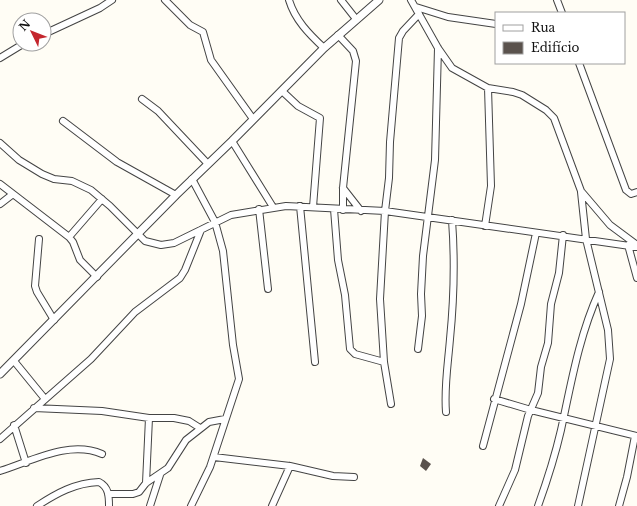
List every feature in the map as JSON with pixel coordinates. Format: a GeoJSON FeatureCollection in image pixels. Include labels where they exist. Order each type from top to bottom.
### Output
{"type":"FeatureCollection","features":[{"type":"Feature","properties":{"kind":"street"},"geometry":{"type":"LineString","coordinates":[[52,30],[100,8],[112,0]]}},
{"type":"Feature","properties":{"kind":"street"},"geometry":{"type":"LineString","coordinates":[[165,0],[190,25],[203,32],[211,60],[253,119]]}},
{"type":"Feature","properties":{"kind":"street"},"geometry":{"type":"LineString","coordinates":[[290,0],[299,22],[324,48]]}},
{"type":"Feature","properties":{"kind":"street"},"geometry":{"type":"LineString","coordinates":[[341,0],[356,19]]}},
{"type":"Feature","properties":{"kind":"street"},"geometry":{"type":"LineString","coordinates":[[0,374],[176,195],[282,92],[324,48],[378,0]]}},
{"type":"Feature","properties":{"kind":"street"},"geometry":{"type":"LineString","coordinates":[[411,0],[438,48],[452,68],[488,88],[522,95],[546,110],[554,118],[581,191],[586,238],[608,330],[610,359],[594,426],[578,506]]}},
{"type":"Feature","properties":{"kind":"street"},"geometry":{"type":"LineString","coordinates":[[557,0],[562,12]]}},
{"type":"Feature","properties":{"kind":"street"},"geometry":{"type":"LineString","coordinates":[[416,7],[448,17],[495,24]]}},
{"type":"Feature","properties":{"kind":"street"},"geometry":{"type":"LineString","coordinates":[[391,404],[384,362],[380,299],[385,211],[389,178],[390,136],[398,46],[403,31],[419,14]]}},
{"type":"Feature","properties":{"kind":"street"},"geometry":{"type":"LineString","coordinates":[[338,35],[353,51],[356,61],[343,188],[343,210]]}},
{"type":"Feature","properties":{"kind":"street"},"geometry":{"type":"LineString","coordinates":[[418,349],[422,316],[422,264],[435,160],[438,48]]}},
{"type":"Feature","properties":{"kind":"street"},"geometry":{"type":"LineString","coordinates":[[0,58],[12,51]]}},
{"type":"Feature","properties":{"kind":"street"},"geometry":{"type":"LineString","coordinates":[[580,64],[626,190],[631,194],[637,192]]}},
{"type":"Feature","properties":{"kind":"street"},"geometry":{"type":"LineString","coordinates":[[485,226],[491,186],[488,88]]}},
{"type":"Feature","properties":{"kind":"street"},"geometry":{"type":"LineString","coordinates":[[282,92],[298,106],[320,118],[313,207]]}},
{"type":"Feature","properties":{"kind":"street"},"geometry":{"type":"LineString","coordinates":[[142,99],[164,117],[208,164]]}},
{"type":"Feature","properties":{"kind":"street"},"geometry":{"type":"LineString","coordinates":[[63,122],[117,162],[176,195]]}},
{"type":"Feature","properties":{"kind":"street"},"geometry":{"type":"LineString","coordinates":[[232,141],[273,207]]}},
{"type":"Feature","properties":{"kind":"street"},"geometry":{"type":"LineString","coordinates":[[0,143],[19,160],[42,174],[54,179],[81,184],[102,199],[145,241],[161,245],[174,243],[231,215],[273,207],[300,206],[343,210],[385,211],[429,216],[485,226],[586,238],[637,246]]}},
{"type":"Feature","properties":{"kind":"street"},"geometry":{"type":"LineString","coordinates":[[191,506],[214,457],[239,379],[233,345],[223,251],[215,222],[192,179]]}},
{"type":"Feature","properties":{"kind":"street"},"geometry":{"type":"LineString","coordinates":[[0,184],[69,237],[73,242],[80,260],[97,277]]}},
{"type":"Feature","properties":{"kind":"street"},"geometry":{"type":"LineString","coordinates":[[343,188],[361,211]]}},
{"type":"Feature","properties":{"kind":"street"},"geometry":{"type":"LineString","coordinates":[[581,191],[610,225],[637,246]]}},
{"type":"Feature","properties":{"kind":"street"},"geometry":{"type":"LineString","coordinates":[[0,204],[13,194]]}},
{"type":"Feature","properties":{"kind":"street"},"geometry":{"type":"LineString","coordinates":[[69,237],[102,199]]}},
{"type":"Feature","properties":{"kind":"street"},"geometry":{"type":"LineString","coordinates":[[300,206],[315,362]]}},
{"type":"Feature","properties":{"kind":"street"},"geometry":{"type":"LineString","coordinates":[[259,209],[268,289]]}},
{"type":"Feature","properties":{"kind":"street"},"geometry":{"type":"LineString","coordinates":[[334,209],[338,260],[345,295],[350,349],[356,354],[384,362]]}},
{"type":"Feature","properties":{"kind":"street"},"geometry":{"type":"LineString","coordinates":[[446,412],[445,380],[454,288],[455,254],[452,220]]}},
{"type":"Feature","properties":{"kind":"street"},"geometry":{"type":"LineString","coordinates":[[0,439],[14,425],[91,359],[135,312],[180,278],[185,270],[201,230]]}},
{"type":"Feature","properties":{"kind":"street"},"geometry":{"type":"LineString","coordinates":[[483,446],[494,399],[521,304],[536,233]]}},
{"type":"Feature","properties":{"kind":"street"},"geometry":{"type":"LineString","coordinates":[[499,506],[515,470],[531,410],[538,393],[540,372],[548,343],[551,304],[559,272],[563,235]]}},
{"type":"Feature","properties":{"kind":"street"},"geometry":{"type":"LineString","coordinates":[[39,240],[35,286],[54,320]]}},
{"type":"Feature","properties":{"kind":"street"},"geometry":{"type":"LineString","coordinates":[[628,245],[637,278]]}},
{"type":"Feature","properties":{"kind":"street"},"geometry":{"type":"LineString","coordinates":[[538,506],[548,477],[588,322],[599,292]]}},
{"type":"Feature","properties":{"kind":"street"},"geometry":{"type":"LineString","coordinates":[[14,361],[45,399]]}},
{"type":"Feature","properties":{"kind":"street"},"geometry":{"type":"LineString","coordinates":[[494,399],[531,410],[636,436],[619,506]]}},
{"type":"Feature","properties":{"kind":"street"},"geometry":{"type":"LineString","coordinates":[[34,408],[102,411],[149,418],[174,418],[189,421],[200,428]]}},
{"type":"Feature","properties":{"kind":"street"},"geometry":{"type":"LineString","coordinates":[[146,483],[149,418]]}},
{"type":"Feature","properties":{"kind":"street"},"geometry":{"type":"LineString","coordinates":[[108,494],[136,493],[146,483],[168,468],[186,440],[200,428],[209,422],[225,419]]}},
{"type":"Feature","properties":{"kind":"street"},"geometry":{"type":"LineString","coordinates":[[14,425],[26,463]]}},
{"type":"Feature","properties":{"kind":"street"},"geometry":{"type":"LineString","coordinates":[[0,471],[61,451],[75,449],[91,450],[102,454]]}},
{"type":"Feature","properties":{"kind":"street"},"geometry":{"type":"LineString","coordinates":[[214,457],[290,466],[333,476],[354,477]]}},
{"type":"Feature","properties":{"kind":"street"},"geometry":{"type":"LineString","coordinates":[[272,506],[290,466]]}},
{"type":"Feature","properties":{"kind":"street"},"geometry":{"type":"LineString","coordinates":[[150,506],[160,474]]}},
{"type":"Feature","properties":{"kind":"street"},"geometry":{"type":"LineString","coordinates":[[37,506],[60,492],[80,484],[99,482],[103,484],[108,494],[109,506]]}},
{"type":"Feature","properties":{"kind":"building"},"geometry":{"type":"Polygon","coordinates":[[[423,458],[431,464],[426,471],[420,466],[423,458]]]}}]}
